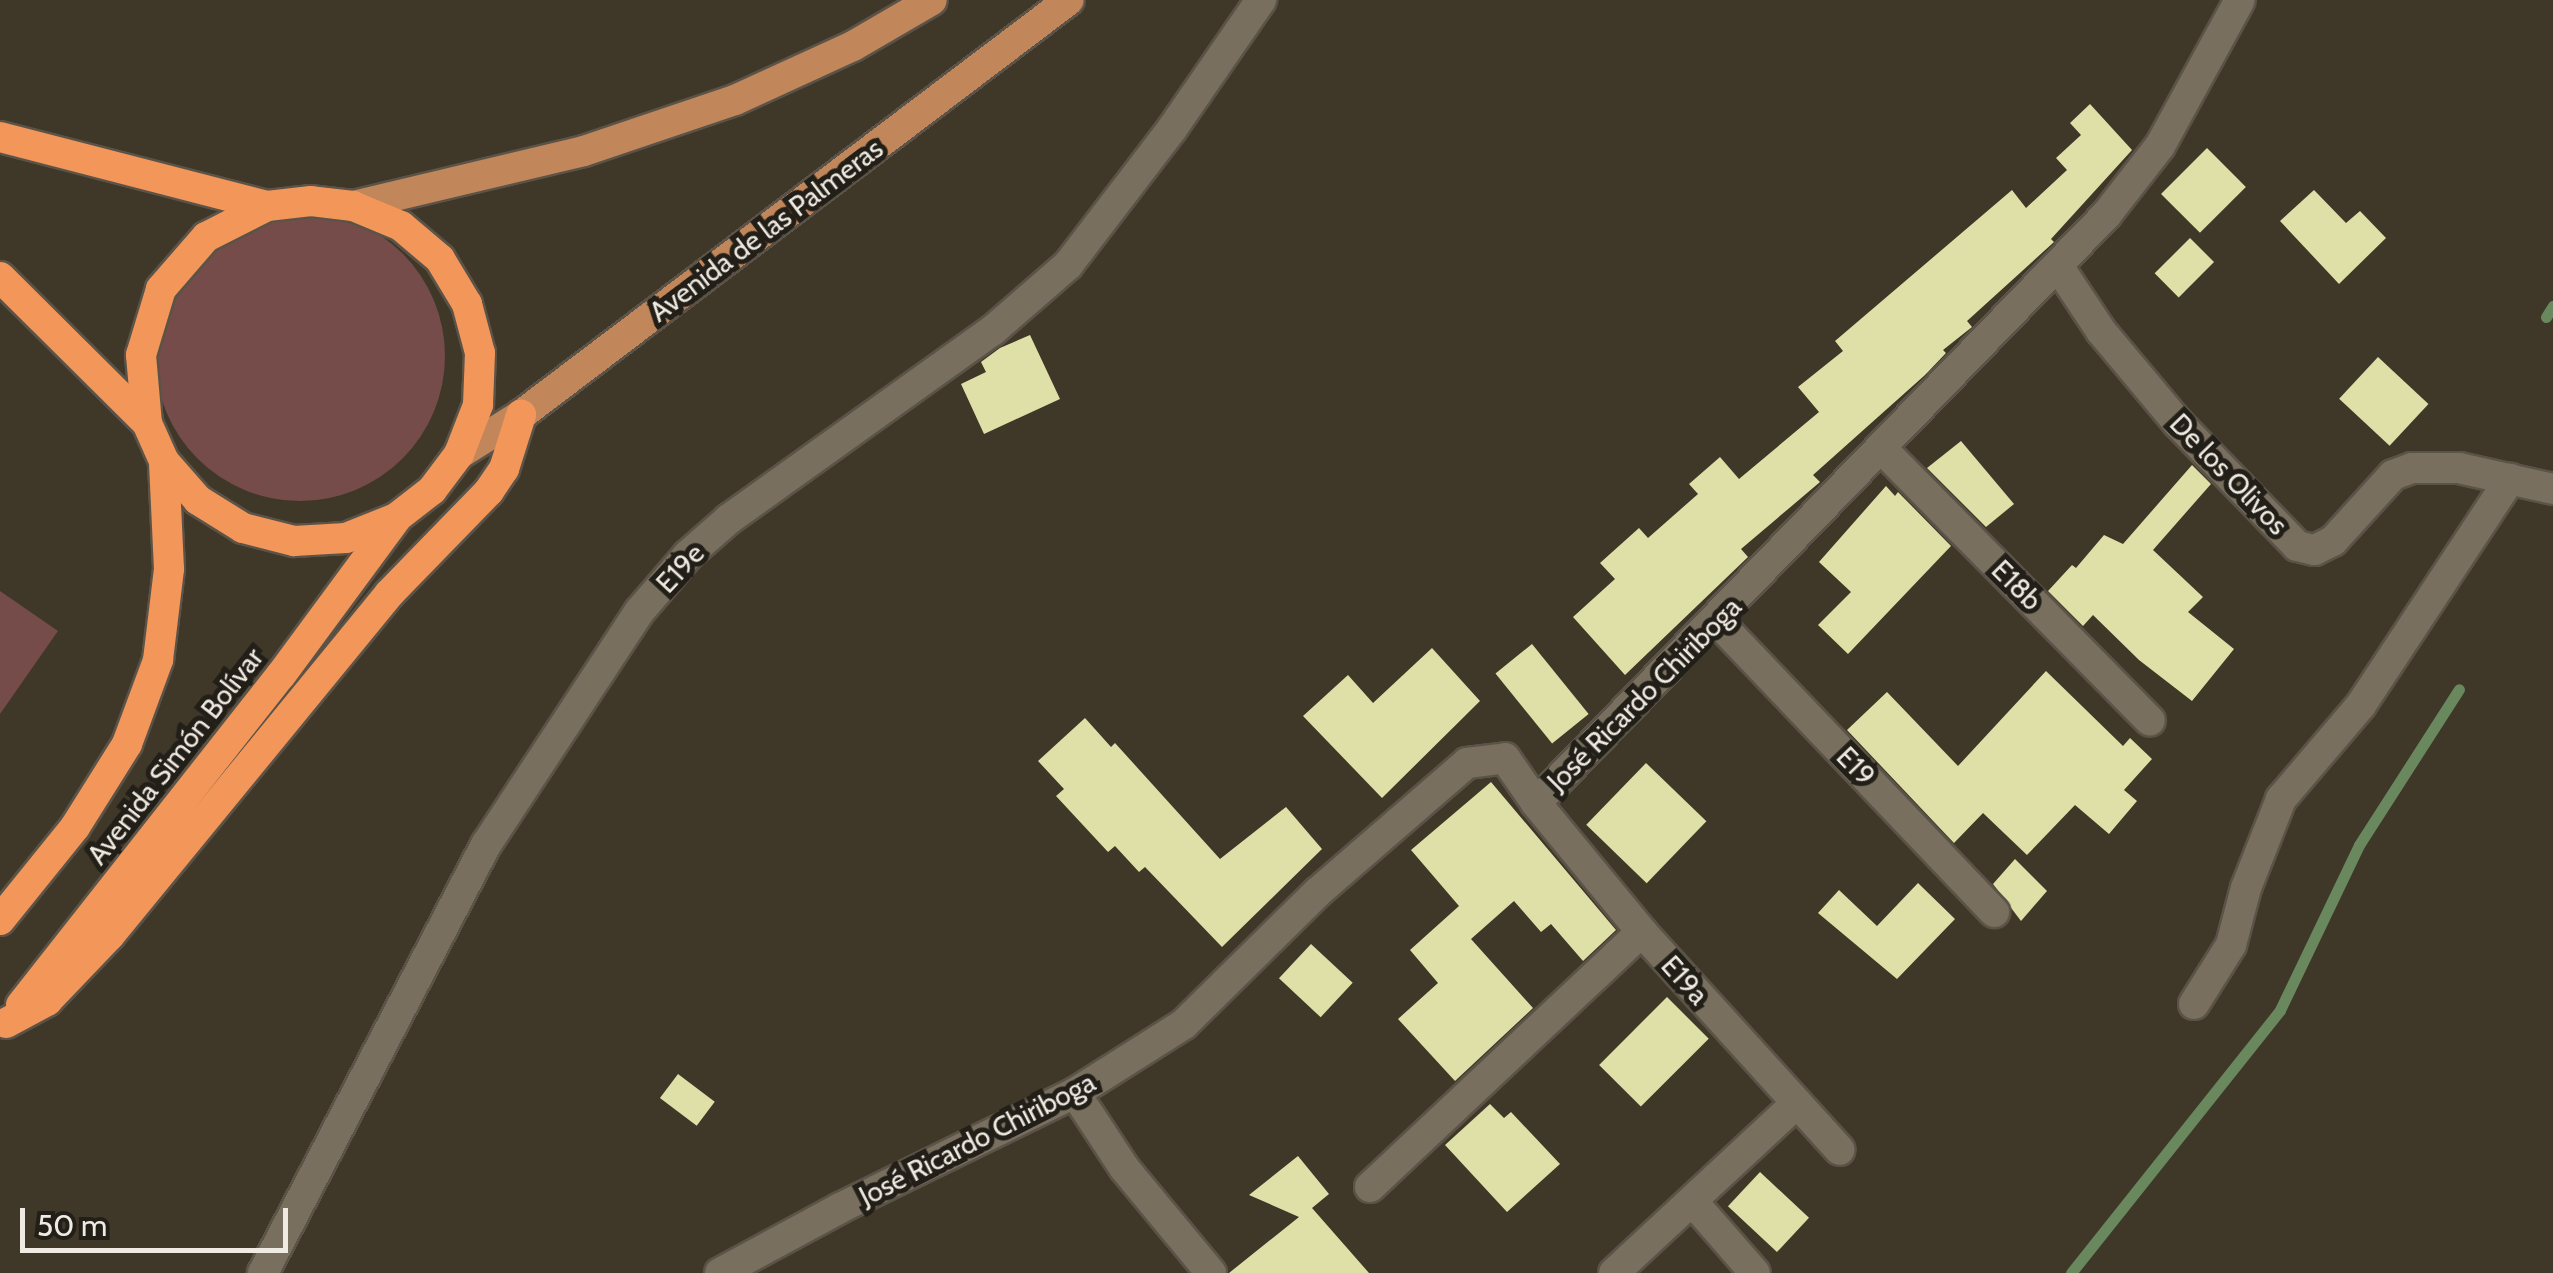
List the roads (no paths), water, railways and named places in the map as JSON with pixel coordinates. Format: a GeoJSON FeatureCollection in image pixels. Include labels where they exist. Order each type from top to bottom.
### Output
{"type":"FeatureCollection","features":[{"type":"Feature","properties":{"kind":"highway"},"geometry":{"type":"LineString","coordinates":[[0,137],[267,206]]}},
{"type":"Feature","properties":{"kind":"highway"},"geometry":{"type":"LineString","coordinates":[[311,201],[353,206],[401,226],[440,259],[468,304],[480,353],[478,405],[460,454],[432,490],[396,518],[346,538],[294,541],[242,528],[198,500],[164,461],[147,423],[140,355],[161,289],[206,237],[267,206],[311,201]]}},
{"type":"Feature","properties":{"kind":"highway"},"geometry":{"type":"LineString","coordinates":[[0,277],[88,359],[147,423]]}},
{"type":"Feature","properties":{"kind":"highway"},"geometry":{"type":"LineString","coordinates":[[3,1027],[47,1001],[110,934],[389,594],[489,491],[504,468],[521,415]]}},
{"type":"Feature","properties":{"kind":"highway","name":"Avenida Simón Bolívar"},"geometry":{"type":"LineString","coordinates":[[0,920],[76,828],[127,744],[158,660],[169,569],[164,461]]}},
{"type":"Feature","properties":{"kind":"highway","name":"Avenida Simón Bolívar"},"geometry":{"type":"LineString","coordinates":[[3,1027],[282,675],[396,518]]}},
{"type":"Feature","properties":{"kind":"main road"},"geometry":{"type":"LineString","coordinates":[[353,206],[584,150],[735,100],[853,46],[932,0]]}},
{"type":"Feature","properties":{"kind":"main road","name":"Avenida de las Palmeras"},"geometry":{"type":"LineString","coordinates":[[460,454],[521,415],[1069,0]]}},
{"type":"Feature","properties":{"kind":"street","name":"E19e"},"geometry":{"type":"LineString","coordinates":[[263,1273],[486,844],[639,612],[688,555],[729,519],[992,331],[1068,264],[1172,129],[1261,0]]}},
{"type":"Feature","properties":{"kind":"street","name":"José Ricardo Chiriboga"},"geometry":{"type":"LineString","coordinates":[[720,1273],[840,1208],[1075,1093],[1184,1024],[1318,892],[1467,763],[1506,758],[1536,804],[1718,621],[2107,214],[2160,146],[2240,0]]}},
{"type":"Feature","properties":{"kind":"street","name":"De los Olivos"},"geometry":{"type":"LineString","coordinates":[[2058,266],[2101,331],[2178,422],[2297,546],[2315,550],[2332,541],[2393,475],[2412,468],[2459,468],[2553,489]]}},
{"type":"Feature","properties":{"kind":"street","name":"E18b"},"geometry":{"type":"LineString","coordinates":[[1883,450],[2150,721]]}},
{"type":"Feature","properties":{"kind":"street"},"geometry":{"type":"LineString","coordinates":[[2194,1004],[2231,945],[2246,888],[2282,799],[2361,705],[2510,479]]}},
{"type":"Feature","properties":{"kind":"street","name":"E19"},"geometry":{"type":"LineString","coordinates":[[1718,621],[1994,912]]}},
{"type":"Feature","properties":{"kind":"street","name":"E19a"},"geometry":{"type":"LineString","coordinates":[[1536,804],[1642,932],[1795,1105],[1840,1150]]}},
{"type":"Feature","properties":{"kind":"street"},"geometry":{"type":"LineString","coordinates":[[1370,1186],[1642,932]]}},
{"type":"Feature","properties":{"kind":"street"},"geometry":{"type":"LineString","coordinates":[[1075,1093],[1125,1169],[1211,1273]]}},
{"type":"Feature","properties":{"kind":"street"},"geometry":{"type":"LineString","coordinates":[[1614,1273],[1795,1105]]}},
{"type":"Feature","properties":{"kind":"street"},"geometry":{"type":"LineString","coordinates":[[1693,1202],[1755,1273]]}},
{"type":"Feature","properties":{"kind":"waterway"},"geometry":{"type":"LineString","coordinates":[[2546,317],[2553,306]]}},
{"type":"Feature","properties":{"kind":"waterway"},"geometry":{"type":"LineString","coordinates":[[2071,1273],[2280,1010],[2359,845],[2459,689]]}}]}
